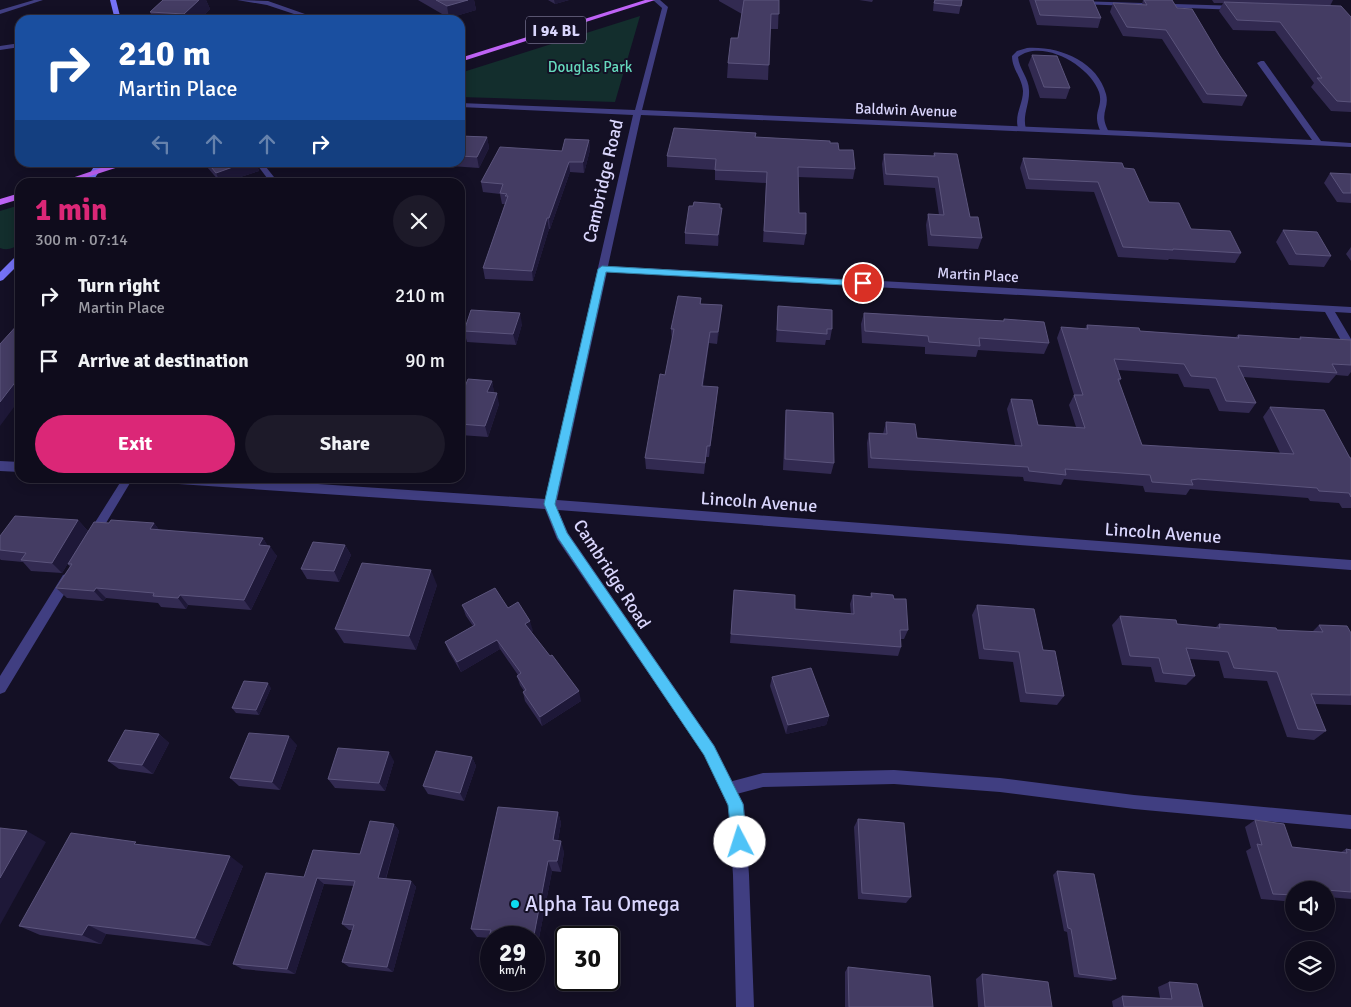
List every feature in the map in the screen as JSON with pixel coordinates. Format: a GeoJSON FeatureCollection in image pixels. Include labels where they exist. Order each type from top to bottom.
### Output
{"type":"FeatureCollection","features":[{"type":"Feature","properties":{"kind":"main road","name":"I 94 BL"},"geometry":{"type":"LineString","coordinates":[[465,58],[652,0]]}},
{"type":"Feature","properties":{"kind":"main road"},"geometry":{"type":"LineString","coordinates":[[78,178],[114,167]]}},
{"type":"Feature","properties":{"kind":"main road"},"geometry":{"type":"LineString","coordinates":[[0,202],[15,198]]}},
{"type":"Feature","properties":{"kind":"street"},"geometry":{"type":"LineString","coordinates":[[113,0],[117,15]]}},
{"type":"Feature","properties":{"kind":"street"},"geometry":{"type":"LineString","coordinates":[[240,0],[268,3],[304,15]]}},
{"type":"Feature","properties":{"kind":"street","name":"Cambridge Road"},"geometry":{"type":"LineString","coordinates":[[656,0],[664,7],[638,112],[550,504],[562,535],[709,750],[736,804],[739,826],[745,1007]]}},
{"type":"Feature","properties":{"kind":"street"},"geometry":{"type":"LineString","coordinates":[[1067,1],[1191,3],[1243,8]]}},
{"type":"Feature","properties":{"kind":"street"},"geometry":{"type":"LineString","coordinates":[[1261,63],[1319,144]]}},
{"type":"Feature","properties":{"kind":"street","name":"Baldwin Avenue"},"geometry":{"type":"LineString","coordinates":[[465,105],[1105,132],[1351,145]]}},
{"type":"Feature","properties":{"kind":"street"},"geometry":{"type":"LineString","coordinates":[[91,178],[99,167]]}},
{"type":"Feature","properties":{"kind":"street"},"geometry":{"type":"LineString","coordinates":[[2,273],[15,261]]}},
{"type":"Feature","properties":{"kind":"street","name":"Martin Place"},"geometry":{"type":"LineString","coordinates":[[602,269],[1351,310]]}},
{"type":"Feature","properties":{"kind":"street"},"geometry":{"type":"LineString","coordinates":[[1328,309],[1351,348]]}},
{"type":"Feature","properties":{"kind":"street"},"geometry":{"type":"LineString","coordinates":[[0,466],[15,468]]}},
{"type":"Feature","properties":{"kind":"street","name":"Lincoln Avenue"},"geometry":{"type":"LineString","coordinates":[[238,483],[550,504],[1351,565]]}},
{"type":"Feature","properties":{"kind":"lane"},"geometry":{"type":"LineString","coordinates":[[0,12],[40,0]]}},
{"type":"Feature","properties":{"kind":"lane"},"geometry":{"type":"LineString","coordinates":[[0,48],[15,45]]}},
{"type":"Feature","properties":{"kind":"lane"},"geometry":{"type":"LineString","coordinates":[[1022,129],[1019,118],[1026,87],[1014,61],[1015,56],[1019,52],[1040,50],[1052,51],[1071,57],[1095,78],[1104,96],[1100,122],[1105,132]]}},
{"type":"Feature","properties":{"kind":"lane"},"geometry":{"type":"LineString","coordinates":[[262,167],[271,178]]}},
{"type":"Feature","properties":{"kind":"lane"},"geometry":{"type":"LineString","coordinates":[[85,549],[125,483]]}},
{"type":"Feature","properties":{"kind":"lane"},"geometry":{"type":"LineString","coordinates":[[0,688],[75,565]]}},
{"type":"Feature","properties":{"kind":"lane"},"geometry":{"type":"LineString","coordinates":[[729,789],[764,780],[894,777],[1000,785],[1134,802],[1351,822]]}},
{"type":"Feature","properties":{"kind":"green space","name":"Douglas Park"},"geometry":{"type":"Polygon","coordinates":[[[640,16],[615,102],[465,97],[465,71],[640,16]]]}},
{"type":"Feature","properties":{"kind":"green space"},"geometry":{"type":"Polygon","coordinates":[[[15,206],[15,246],[11,248],[0,248],[0,211],[15,206]]]}},
{"type":"Feature","properties":{"kind":"building"},"geometry":{"type":"Polygon","coordinates":[[[163,0],[199,0],[184,14],[150,12],[163,0]]]}},
{"type":"Feature","properties":{"kind":"building"},"geometry":{"type":"Polygon","coordinates":[[[436,0],[468,0],[447,6],[436,0]]]}},
{"type":"Feature","properties":{"kind":"building"},"geometry":{"type":"Polygon","coordinates":[[[744,0],[779,0],[779,14],[771,14],[769,65],[728,63],[731,38],[738,38],[744,0]]]}},
{"type":"Feature","properties":{"kind":"building"},"geometry":{"type":"Polygon","coordinates":[[[935,0],[962,0],[961,6],[934,3],[935,0]]]}},
{"type":"Feature","properties":{"kind":"building"},"geometry":{"type":"Polygon","coordinates":[[[1035,0],[1093,0],[1101,18],[1040,15],[1035,0]]]}},
{"type":"Feature","properties":{"kind":"building"},"geometry":{"type":"Polygon","coordinates":[[[1144,0],[1172,0],[1177,8],[1192,9],[1247,96],[1207,94],[1166,30],[1127,27],[1113,3],[1147,5],[1144,0]]]}},
{"type":"Feature","properties":{"kind":"building"},"geometry":{"type":"Polygon","coordinates":[[[1224,2],[1341,6],[1351,17],[1351,102],[1337,101],[1317,78],[1322,78],[1280,22],[1237,20],[1224,2]]]}},
{"type":"Feature","properties":{"kind":"building"},"geometry":{"type":"Polygon","coordinates":[[[1032,55],[1057,56],[1070,88],[1044,87],[1032,55]]]}},
{"type":"Feature","properties":{"kind":"building"},"geometry":{"type":"Polygon","coordinates":[[[674,128],[756,133],[755,137],[830,141],[830,143],[838,143],[839,150],[853,150],[855,169],[798,167],[799,213],[806,213],[806,234],[764,231],[767,172],[715,170],[716,159],[667,156],[674,128]]]}},
{"type":"Feature","properties":{"kind":"building"},"geometry":{"type":"Polygon","coordinates":[[[465,136],[487,137],[477,157],[465,156],[465,136]]]}},
{"type":"Feature","properties":{"kind":"building"},"geometry":{"type":"Polygon","coordinates":[[[565,139],[589,140],[583,162],[569,162],[549,218],[547,218],[532,271],[483,268],[508,196],[505,196],[507,194],[500,193],[503,184],[481,182],[500,147],[562,151],[565,139]]]}},
{"type":"Feature","properties":{"kind":"building"},"geometry":{"type":"Polygon","coordinates":[[[934,153],[957,154],[970,217],[978,217],[982,238],[931,235],[928,214],[944,215],[938,177],[886,174],[884,154],[935,156],[934,153]]]}},
{"type":"Feature","properties":{"kind":"building"},"geometry":{"type":"Polygon","coordinates":[[[1023,158],[1122,163],[1124,168],[1134,169],[1149,202],[1179,203],[1191,229],[1230,231],[1241,253],[1123,247],[1098,182],[1029,179],[1023,158]]]}},
{"type":"Feature","properties":{"kind":"building"},"geometry":{"type":"Polygon","coordinates":[[[211,167],[233,167],[216,173],[211,167]]]}},
{"type":"Feature","properties":{"kind":"building"},"geometry":{"type":"Polygon","coordinates":[[[1330,173],[1351,174],[1351,193],[1343,193],[1330,173]]]}},
{"type":"Feature","properties":{"kind":"building"},"geometry":{"type":"Polygon","coordinates":[[[694,202],[720,204],[720,208],[722,208],[718,235],[685,233],[689,206],[693,206],[694,202]]]}},
{"type":"Feature","properties":{"kind":"building"},"geometry":{"type":"Polygon","coordinates":[[[1283,230],[1317,232],[1331,256],[1296,254],[1283,230]]]}},
{"type":"Feature","properties":{"kind":"building"},"geometry":{"type":"Polygon","coordinates":[[[678,296],[701,298],[700,304],[722,305],[718,332],[710,332],[702,386],[718,387],[710,446],[707,446],[705,463],[645,458],[660,374],[665,375],[674,329],[671,329],[678,296]]]}},
{"type":"Feature","properties":{"kind":"building"},"geometry":{"type":"Polygon","coordinates":[[[778,306],[832,310],[832,329],[827,329],[827,334],[777,330],[778,306]]]}},
{"type":"Feature","properties":{"kind":"building"},"geometry":{"type":"Polygon","coordinates":[[[471,310],[520,313],[513,334],[465,331],[471,310]]]}},
{"type":"Feature","properties":{"kind":"building"},"geometry":{"type":"Polygon","coordinates":[[[864,313],[1044,322],[1049,343],[979,338],[980,346],[929,342],[928,336],[865,331],[864,313]]]}},
{"type":"Feature","properties":{"kind":"building"},"geometry":{"type":"Polygon","coordinates":[[[1087,325],[1239,338],[1238,335],[1351,340],[1351,365],[1332,364],[1337,373],[1238,366],[1256,403],[1226,401],[1216,378],[1191,376],[1184,364],[1114,359],[1121,379],[1118,379],[1142,445],[1294,454],[1270,407],[1324,410],[1351,458],[1351,497],[1349,493],[1319,491],[1317,488],[1198,479],[1191,480],[1193,485],[1152,482],[1150,475],[1065,469],[1066,475],[1029,471],[1028,467],[871,458],[869,433],[887,434],[886,422],[915,424],[917,438],[1022,446],[1011,399],[1032,400],[1038,425],[1085,428],[1074,395],[1083,395],[1061,327],[1088,329],[1087,325]]]}},
{"type":"Feature","properties":{"kind":"building"},"geometry":{"type":"Polygon","coordinates":[[[15,328],[15,382],[0,402],[0,344],[15,328]]]}},
{"type":"Feature","properties":{"kind":"building"},"geometry":{"type":"Polygon","coordinates":[[[468,379],[492,381],[487,392],[497,393],[485,426],[465,424],[465,386],[468,379]]]}},
{"type":"Feature","properties":{"kind":"building"},"geometry":{"type":"Polygon","coordinates":[[[786,410],[833,413],[834,463],[785,459],[786,410]]]}},
{"type":"Feature","properties":{"kind":"building"},"geometry":{"type":"Polygon","coordinates":[[[15,516],[78,520],[52,563],[21,560],[26,553],[0,550],[0,536],[15,516]]]}},
{"type":"Feature","properties":{"kind":"building"},"geometry":{"type":"Polygon","coordinates":[[[111,520],[154,523],[150,529],[263,538],[259,545],[270,546],[244,600],[180,595],[178,598],[153,596],[154,593],[96,588],[94,591],[56,588],[72,564],[68,564],[94,522],[109,523],[111,520]]]}},
{"type":"Feature","properties":{"kind":"building"},"geometry":{"type":"Polygon","coordinates":[[[313,542],[345,545],[334,571],[301,569],[313,542]]]}},
{"type":"Feature","properties":{"kind":"building"},"geometry":{"type":"Polygon","coordinates":[[[362,563],[431,570],[409,636],[335,629],[362,563]]]}},
{"type":"Feature","properties":{"kind":"building"},"geometry":{"type":"Polygon","coordinates":[[[495,588],[508,608],[518,602],[530,621],[525,624],[550,656],[552,655],[579,691],[540,717],[523,692],[526,690],[517,676],[521,673],[497,640],[457,662],[445,642],[475,625],[462,605],[495,588]]]}},
{"type":"Feature","properties":{"kind":"building"},"geometry":{"type":"Polygon","coordinates":[[[734,590],[795,595],[795,609],[854,614],[853,595],[872,597],[871,593],[893,595],[894,599],[906,599],[908,630],[900,630],[901,647],[731,634],[734,590]]]}},
{"type":"Feature","properties":{"kind":"building"},"geometry":{"type":"Polygon","coordinates":[[[977,605],[1034,609],[1043,650],[1055,651],[1064,696],[1026,693],[1019,652],[984,649],[977,605]]]}},
{"type":"Feature","properties":{"kind":"building"},"geometry":{"type":"Polygon","coordinates":[[[1120,616],[1176,620],[1177,624],[1220,628],[1219,624],[1276,628],[1277,630],[1323,632],[1319,625],[1347,626],[1351,633],[1351,695],[1311,694],[1326,731],[1298,729],[1277,672],[1234,668],[1228,652],[1186,648],[1195,676],[1163,673],[1159,658],[1130,656],[1120,616]]]}},
{"type":"Feature","properties":{"kind":"building"},"geometry":{"type":"Polygon","coordinates":[[[811,668],[829,716],[788,725],[772,677],[811,668]]]}},
{"type":"Feature","properties":{"kind":"building"},"geometry":{"type":"Polygon","coordinates":[[[244,681],[268,683],[256,710],[232,708],[244,681]]]}},
{"type":"Feature","properties":{"kind":"building"},"geometry":{"type":"Polygon","coordinates":[[[125,730],[159,734],[142,765],[108,761],[125,730]]]}},
{"type":"Feature","properties":{"kind":"building"},"geometry":{"type":"Polygon","coordinates":[[[249,733],[289,736],[272,782],[230,778],[249,733]]]}},
{"type":"Feature","properties":{"kind":"building"},"geometry":{"type":"Polygon","coordinates":[[[338,748],[389,752],[379,783],[328,779],[338,748]]]}},
{"type":"Feature","properties":{"kind":"building"},"geometry":{"type":"Polygon","coordinates":[[[436,751],[472,757],[460,793],[423,786],[436,751]]]}},
{"type":"Feature","properties":{"kind":"building","name":"Alpha Tau Omega"},"geometry":{"type":"Polygon","coordinates":[[[498,807],[558,812],[553,840],[561,841],[557,861],[548,861],[536,926],[480,926],[480,929],[471,929],[498,807]]]}},
{"type":"Feature","properties":{"kind":"building"},"geometry":{"type":"Polygon","coordinates":[[[858,819],[904,823],[911,897],[862,893],[858,819]]]}},
{"type":"Feature","properties":{"kind":"building"},"geometry":{"type":"Polygon","coordinates":[[[1255,820],[1284,824],[1292,847],[1347,853],[1346,849],[1351,850],[1351,892],[1335,891],[1335,881],[1285,881],[1285,895],[1273,894],[1257,844],[1262,845],[1255,820]]]}},
{"type":"Feature","properties":{"kind":"building"},"geometry":{"type":"Polygon","coordinates":[[[370,821],[394,824],[378,878],[411,881],[387,967],[342,962],[354,925],[342,924],[355,881],[317,878],[287,969],[233,964],[266,873],[304,877],[313,850],[360,854],[370,821]]]}},
{"type":"Feature","properties":{"kind":"building"},"geometry":{"type":"Polygon","coordinates":[[[0,828],[27,831],[0,878],[0,828]]]}},
{"type":"Feature","properties":{"kind":"building"},"geometry":{"type":"Polygon","coordinates":[[[71,833],[136,842],[134,844],[230,856],[195,938],[88,925],[82,935],[19,926],[71,833]]]}},
{"type":"Feature","properties":{"kind":"building"},"geometry":{"type":"Polygon","coordinates":[[[1057,871],[1094,874],[1116,979],[1079,974],[1071,929],[1068,928],[1057,871]]]}},
{"type":"Feature","properties":{"kind":"building"},"geometry":{"type":"Polygon","coordinates":[[[848,967],[930,976],[933,1007],[849,1007],[848,967]]]}},
{"type":"Feature","properties":{"kind":"building"},"geometry":{"type":"Polygon","coordinates":[[[982,974],[1048,982],[1052,1007],[985,1007],[982,974]]]}},
{"type":"Feature","properties":{"kind":"building"},"geometry":{"type":"Polygon","coordinates":[[[1169,982],[1197,984],[1203,1007],[1124,1007],[1122,996],[1172,999],[1169,982]]]}},
{"type":"Feature","properties":{"kind":"place","name":"Alpha Tau Omega"},"geometry":{"type":"Point","coordinates":[515,904]}},
{"type":"Feature","properties":{"kind":"route"},"geometry":{"type":"LineString","coordinates":[[740,842],[736,804],[709,750],[562,535],[550,504],[554,481],[602,269],[863,283]]}}]}
